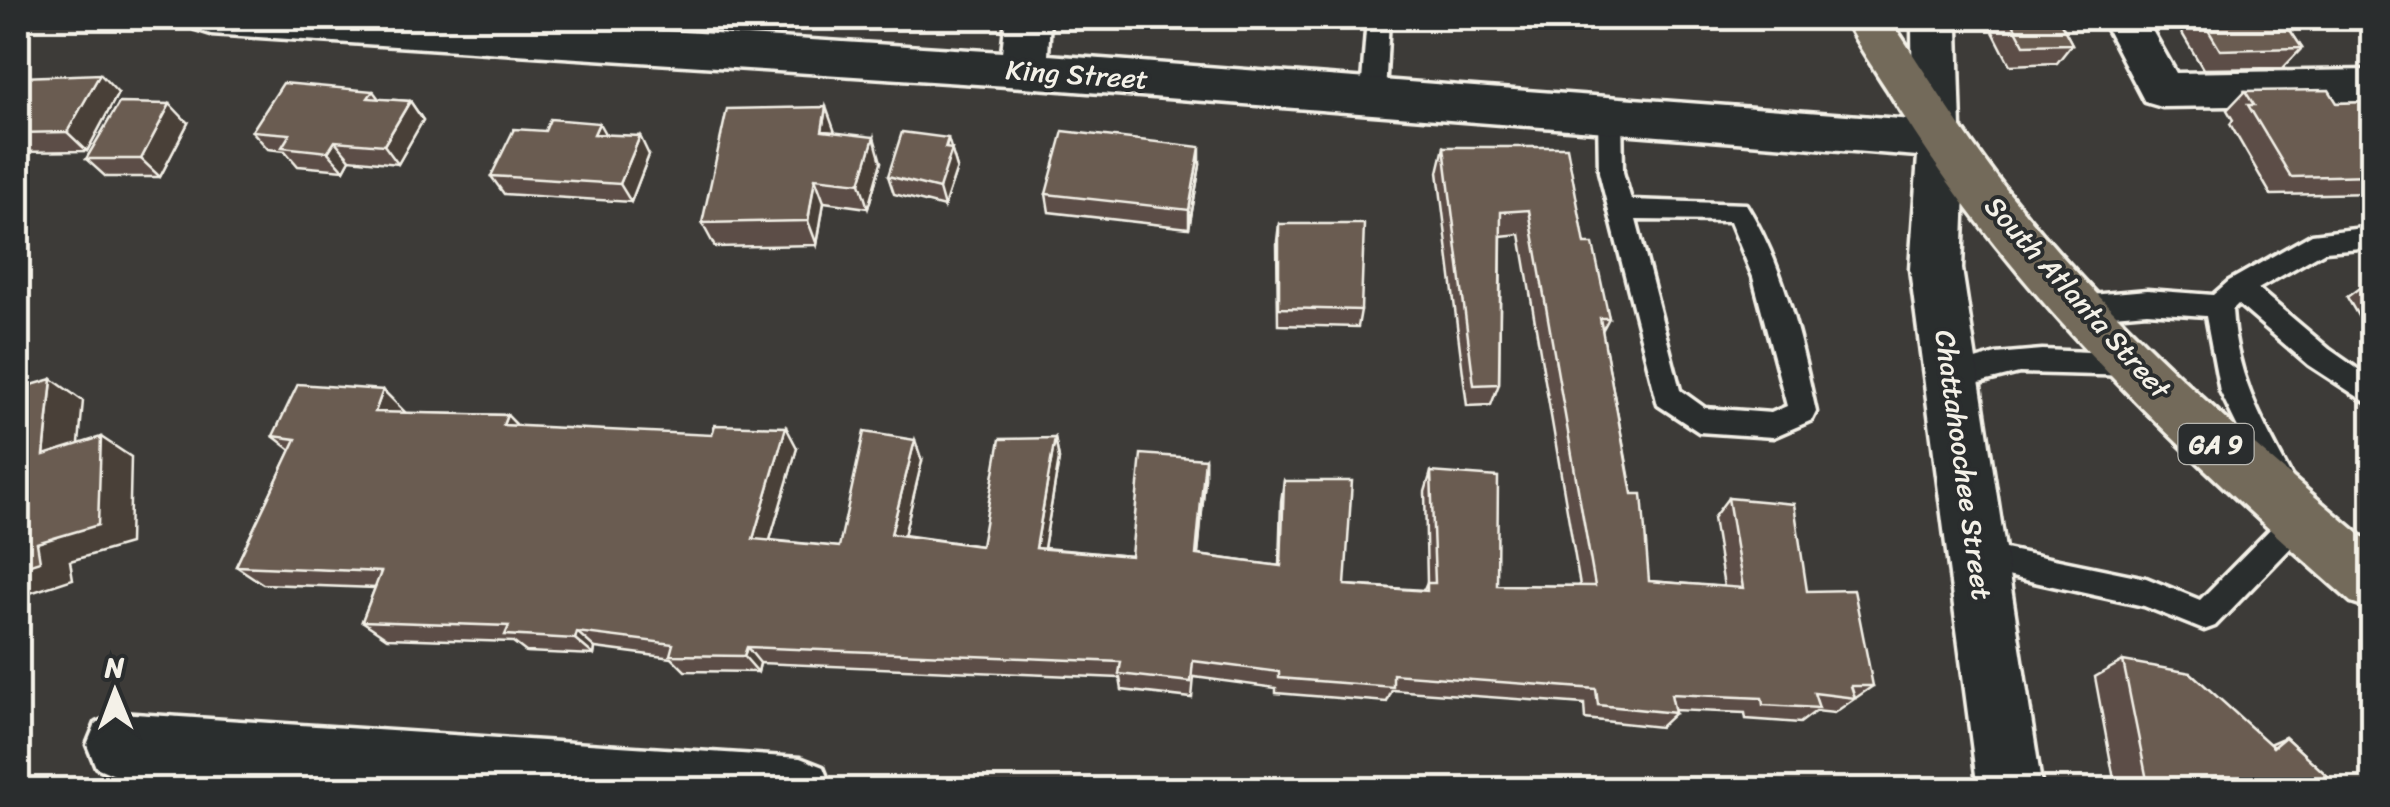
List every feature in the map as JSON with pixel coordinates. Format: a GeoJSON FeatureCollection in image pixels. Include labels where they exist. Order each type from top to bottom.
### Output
{"type":"FeatureCollection","features":[{"type":"Feature","properties":{"kind":"main road","name":"South Atlanta Street"},"geometry":{"type":"LineString","coordinates":[[1866,18],[1940,135],[2080,307],[2299,520],[2372,582]]}},
{"type":"Feature","properties":{"kind":"street","name":"King Street"},"geometry":{"type":"LineString","coordinates":[[211,18],[1940,135]]}},
{"type":"Feature","properties":{"kind":"street"},"geometry":{"type":"LineString","coordinates":[[1023,70],[1028,18]]}},
{"type":"Feature","properties":{"kind":"street","name":"Chattahoochee Street"},"geometry":{"type":"LineString","coordinates":[[1942,18],[1935,25],[1940,135],[1936,270],[2010,790]]}},
{"type":"Feature","properties":{"kind":"street"},"geometry":{"type":"LineString","coordinates":[[2124,18],[2162,90],[2372,87]]}},
{"type":"Feature","properties":{"kind":"street"},"geometry":{"type":"LineString","coordinates":[[119,744],[800,790]]}},
{"type":"Feature","properties":{"kind":"lane"},"geometry":{"type":"LineString","coordinates":[[1373,95],[1378,18]]}},
{"type":"Feature","properties":{"kind":"lane"},"geometry":{"type":"LineString","coordinates":[[1610,113],[1612,172],[1621,210],[1668,397],[1699,420],[1773,425],[1802,412],[1794,372],[1760,263],[1746,222],[1737,211],[1621,210]]}},
{"type":"Feature","properties":{"kind":"lane"},"geometry":{"type":"LineString","coordinates":[[2080,307],[2228,297],[2321,241],[2372,237]]}},
{"type":"Feature","properties":{"kind":"lane"},"geometry":{"type":"LineString","coordinates":[[2228,297],[2372,394]]}},
{"type":"Feature","properties":{"kind":"lane"},"geometry":{"type":"LineString","coordinates":[[1976,557],[2146,592],[2204,616],[2299,520],[2237,408],[2219,343],[2228,297]]}},
{"type":"Feature","properties":{"kind":"lane"},"geometry":{"type":"LineString","coordinates":[[1951,378],[1983,364],[2010,361],[2136,365]]}},
{"type":"Feature","properties":{"kind":"building"},"geometry":{"type":"Polygon","coordinates":[[[2010,18],[2058,18],[2072,44],[2024,45],[2010,18]]]}},
{"type":"Feature","properties":{"kind":"building"},"geometry":{"type":"Polygon","coordinates":[[[2201,18],[2282,18],[2302,48],[2220,50],[2201,18]]]}},
{"type":"Feature","properties":{"kind":"building"},"geometry":{"type":"Polygon","coordinates":[[[100,74],[67,132],[18,133],[18,85],[22,77],[100,74]]]}},
{"type":"Feature","properties":{"kind":"building"},"geometry":{"type":"Polygon","coordinates":[[[283,83],[373,91],[368,98],[410,101],[384,145],[335,141],[328,152],[282,147],[290,134],[252,131],[283,83]]]}},
{"type":"Feature","properties":{"kind":"building"},"geometry":{"type":"Polygon","coordinates":[[[2329,90],[2337,103],[2372,102],[2372,175],[2291,177],[2248,105],[2254,105],[2245,91],[2329,90]]]}},
{"type":"Feature","properties":{"kind":"building"},"geometry":{"type":"Polygon","coordinates":[[[119,103],[170,104],[141,159],[86,159],[119,103]]]}},
{"type":"Feature","properties":{"kind":"building"},"geometry":{"type":"Polygon","coordinates":[[[826,107],[822,131],[874,137],[860,183],[815,178],[808,221],[702,223],[727,109],[826,107]]]}},
{"type":"Feature","properties":{"kind":"building"},"geometry":{"type":"Polygon","coordinates":[[[550,119],[599,123],[594,134],[640,136],[620,184],[491,176],[514,129],[545,131],[550,119]]]}},
{"type":"Feature","properties":{"kind":"building"},"geometry":{"type":"Polygon","coordinates":[[[1063,131],[1200,147],[1189,210],[1046,194],[1063,131]]]}},
{"type":"Feature","properties":{"kind":"building"},"geometry":{"type":"Polygon","coordinates":[[[902,132],[948,138],[945,148],[952,149],[939,189],[888,176],[902,132]]]}},
{"type":"Feature","properties":{"kind":"building"},"geometry":{"type":"Polygon","coordinates":[[[1444,147],[1567,147],[1585,244],[1593,244],[1609,318],[1600,318],[1632,494],[1642,494],[1649,581],[1743,588],[1728,498],[1794,504],[1807,591],[1854,590],[1873,686],[1851,686],[1855,698],[1814,693],[1819,708],[1763,705],[1762,698],[1671,694],[1675,713],[1598,705],[1596,689],[1393,674],[1393,687],[1279,678],[1279,672],[1193,661],[1191,682],[1119,674],[1121,662],[747,647],[744,656],[670,655],[673,644],[577,632],[575,639],[505,635],[509,626],[362,621],[381,572],[236,566],[296,439],[273,436],[298,384],[383,390],[375,412],[507,415],[503,425],[712,435],[715,425],[786,427],[753,539],[839,547],[864,432],[915,440],[891,534],[981,546],[1000,439],[1055,438],[1036,548],[1131,556],[1141,454],[1205,459],[1196,555],[1281,566],[1284,481],[1352,481],[1345,585],[1427,591],[1427,583],[1435,583],[1431,472],[1498,477],[1497,585],[1595,586],[1529,210],[1501,212],[1499,384],[1474,385],[1444,147]]]}},
{"type":"Feature","properties":{"kind":"building"},"geometry":{"type":"Polygon","coordinates":[[[1279,224],[1364,224],[1361,310],[1279,308],[1279,224]]]}},
{"type":"Feature","properties":{"kind":"building"},"geometry":{"type":"Polygon","coordinates":[[[52,379],[44,455],[101,437],[98,525],[37,543],[40,561],[18,568],[18,389],[52,379]]]}},
{"type":"Feature","properties":{"kind":"building"},"geometry":{"type":"Polygon","coordinates":[[[2123,661],[2191,673],[2273,747],[2285,737],[2343,790],[2149,790],[2123,661]]]}}]}
